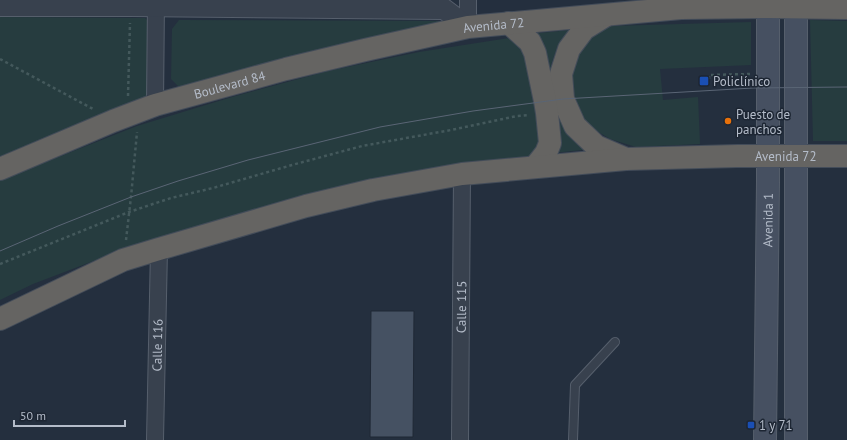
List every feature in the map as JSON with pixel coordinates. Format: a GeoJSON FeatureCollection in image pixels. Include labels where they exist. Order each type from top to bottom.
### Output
{"type":"FeatureCollection","features":[{"type":"Feature","properties":{"kind":"highway","name":"Avenida 72"},"geometry":{"type":"LineString","coordinates":[[468,27],[681,8],[768,4],[796,4],[847,8]]}},
{"type":"Feature","properties":{"kind":"highway"},"geometry":{"type":"LineString","coordinates":[[606,15],[584,29],[569,49],[562,74],[563,99],[575,126],[580,131],[596,146],[626,159]]}},
{"type":"Feature","properties":{"kind":"highway"},"geometry":{"type":"LineString","coordinates":[[509,23],[530,42],[535,53],[547,114],[550,143],[546,153],[536,167]]}},
{"type":"Feature","properties":{"kind":"highway","name":"Boulevard 84"},"geometry":{"type":"LineString","coordinates":[[0,169],[113,120],[155,106],[293,68],[468,27]]}},
{"type":"Feature","properties":{"kind":"highway","name":"Avenida 72"},"geometry":{"type":"LineString","coordinates":[[462,174],[626,159],[847,156]]}},
{"type":"Feature","properties":{"kind":"highway"},"geometry":{"type":"LineString","coordinates":[[0,319],[123,260],[306,206],[373,190],[462,174]]}},
{"type":"Feature","properties":{"kind":"main road","name":"Avenida 1"},"geometry":{"type":"LineString","coordinates":[[765,440],[768,4]]}},
{"type":"Feature","properties":{"kind":"main road","name":"Avenida 1"},"geometry":{"type":"LineString","coordinates":[[796,4],[796,440]]}},
{"type":"Feature","properties":{"kind":"street"},"geometry":{"type":"LineString","coordinates":[[468,0],[468,27]]}},
{"type":"Feature","properties":{"kind":"street"},"geometry":{"type":"LineString","coordinates":[[155,106],[156,3]]}},
{"type":"Feature","properties":{"kind":"street","name":"Avenida 72"},"geometry":{"type":"LineString","coordinates":[[0,6],[156,3],[444,10],[468,27]]}},
{"type":"Feature","properties":{"kind":"street","name":"Calle 115"},"geometry":{"type":"LineString","coordinates":[[460,440],[462,174]]}},
{"type":"Feature","properties":{"kind":"street","name":"Calle 116"},"geometry":{"type":"LineString","coordinates":[[155,440],[159,249]]}},
{"type":"Feature","properties":{"kind":"lane"},"geometry":{"type":"LineString","coordinates":[[573,440],[575,384],[615,342]]}},
{"type":"Feature","properties":{"kind":"path"},"geometry":{"type":"LineString","coordinates":[[0,59],[113,120]]}},
{"type":"Feature","properties":{"kind":"path"},"geometry":{"type":"LineString","coordinates":[[709,78],[710,75],[753,74]]}},
{"type":"Feature","properties":{"kind":"path"},"geometry":{"type":"LineString","coordinates":[[0,264],[129,212],[171,198],[213,188],[362,146],[451,130],[517,116],[547,114]]}},
{"type":"Feature","properties":{"kind":"green space"},"geometry":{"type":"Polygon","coordinates":[[[0,17],[145,18],[152,25],[150,92],[143,101],[0,161],[0,17]]]}},
{"type":"Feature","properties":{"kind":"green space"},"geometry":{"type":"Polygon","coordinates":[[[179,20],[452,21],[183,91],[171,79],[172,29],[179,20]]]}},
{"type":"Feature","properties":{"kind":"green space"},"geometry":{"type":"Polygon","coordinates":[[[810,20],[847,21],[847,141],[813,141],[810,20]]]}},
{"type":"Feature","properties":{"kind":"green space"},"geometry":{"type":"Polygon","coordinates":[[[751,22],[751,65],[660,69],[663,100],[698,97],[700,144],[636,147],[610,139],[587,125],[573,108],[569,93],[573,55],[589,37],[611,26],[751,22]]]}},
{"type":"Feature","properties":{"kind":"green space"},"geometry":{"type":"Polygon","coordinates":[[[569,30],[558,45],[551,65],[550,82],[555,109],[561,121],[591,149],[554,153],[530,34],[569,30]]]}},
{"type":"Feature","properties":{"kind":"green space"},"geometry":{"type":"Polygon","coordinates":[[[509,38],[520,42],[527,51],[543,140],[530,156],[437,169],[125,249],[33,284],[0,300],[0,180],[137,126],[232,97],[328,71],[419,52],[509,38]]]}},
{"type":"Feature","properties":{"kind":"building"},"geometry":{"type":"Polygon","coordinates":[[[371,311],[414,311],[413,437],[370,437],[371,311]]]}},
{"type":"Feature","properties":{"kind":"tram line"},"geometry":{"type":"LineString","coordinates":[[0,251],[131,197],[178,181],[248,160],[380,127],[473,111],[563,99],[753,88],[847,87]]}},
{"type":"Feature","properties":{"kind":"place","name":"Policlínico"},"geometry":{"type":"Point","coordinates":[704,81]}},
{"type":"Feature","properties":{"kind":"place","name":"Puesto de panchos"},"geometry":{"type":"Point","coordinates":[728,121]}},
{"type":"Feature","properties":{"kind":"place","name":"1 y 71"},"geometry":{"type":"Point","coordinates":[751,425]}}]}
